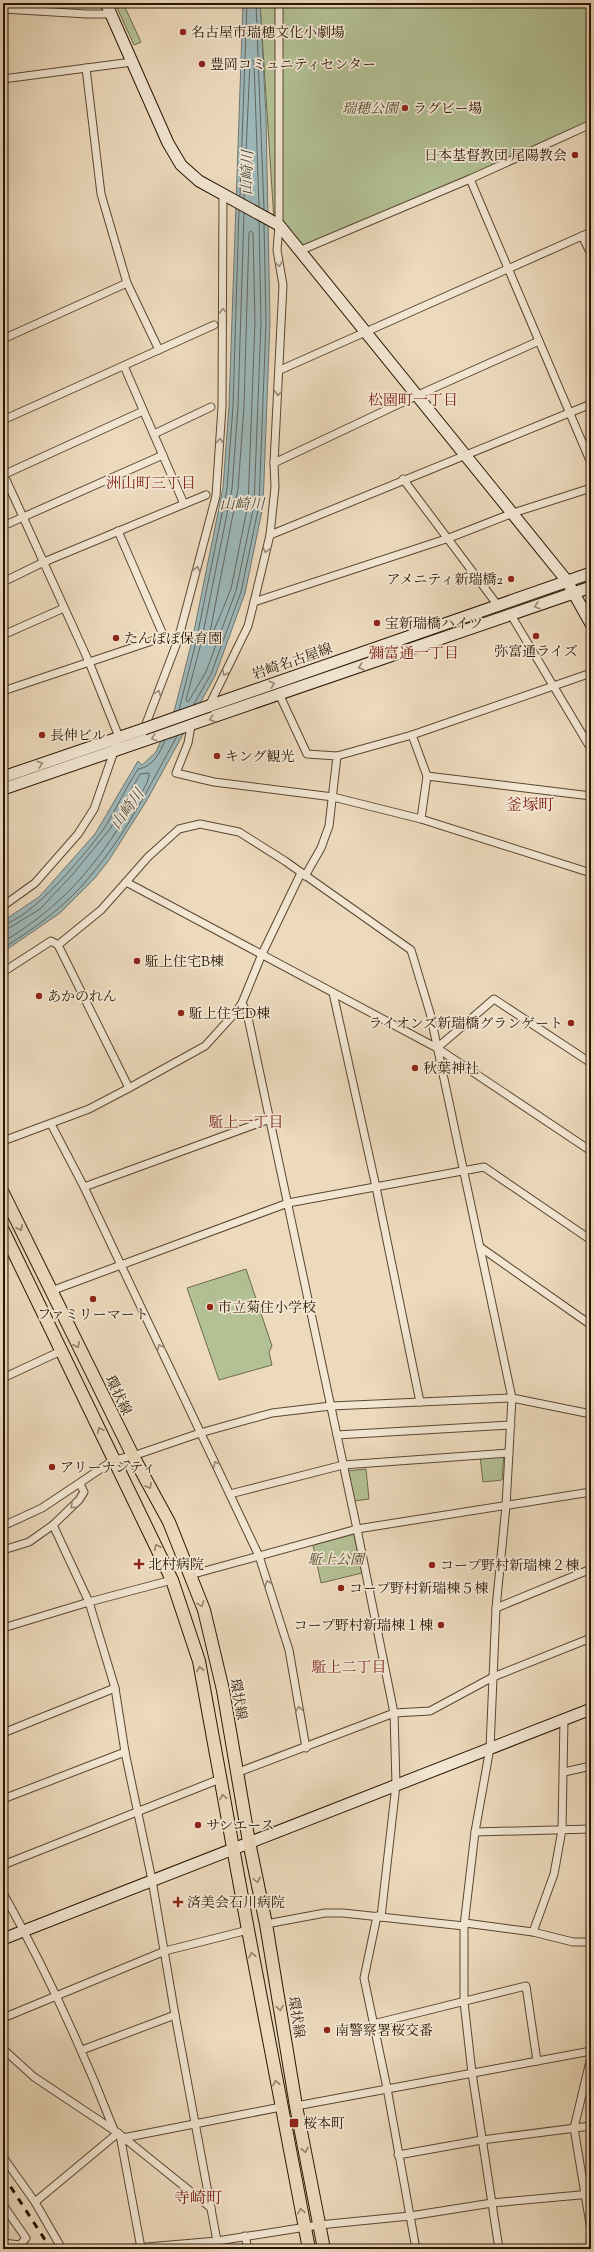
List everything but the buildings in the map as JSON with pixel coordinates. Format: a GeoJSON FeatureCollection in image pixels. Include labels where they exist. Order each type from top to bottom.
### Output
{"type":"FeatureCollection","features":[{"type":"Feature","properties":{"kind":"main road","name":"環状線"},"geometry":{"type":"LineString","coordinates":[[3,1193],[133,1456],[169,1522],[204,1610],[214,1648],[236,1773],[266,1924],[296,2106],[324,2249]]}},
{"type":"Feature","properties":{"kind":"main road"},"geometry":{"type":"LineString","coordinates":[[3,1230],[172,1580],[199,1661],[281,2107],[309,2249]]}},
{"type":"Feature","properties":{"kind":"street"},"geometry":{"type":"LineString","coordinates":[[106,3],[168,143],[181,164],[199,181],[226,194],[276,223],[418,395],[465,456],[567,581],[591,624]]}},
{"type":"Feature","properties":{"kind":"street"},"geometry":{"type":"LineString","coordinates":[[209,706],[248,626],[270,534],[275,487],[274,463],[280,370],[283,285],[276,250],[278,3]]}},
{"type":"Feature","properties":{"kind":"street"},"geometry":{"type":"LineString","coordinates":[[3,9],[110,14]]}},
{"type":"Feature","properties":{"kind":"street"},"geometry":{"type":"LineString","coordinates":[[3,79],[132,62]]}},
{"type":"Feature","properties":{"kind":"street"},"geometry":{"type":"LineString","coordinates":[[86,68],[101,194],[127,283],[159,350]]}},
{"type":"Feature","properties":{"kind":"street"},"geometry":{"type":"LineString","coordinates":[[299,251],[470,179],[591,124]]}},
{"type":"Feature","properties":{"kind":"street"},"geometry":{"type":"LineString","coordinates":[[470,179],[591,463]]}},
{"type":"Feature","properties":{"kind":"street"},"geometry":{"type":"LineString","coordinates":[[144,729],[178,640],[216,496],[222,407],[226,194]]}},
{"type":"Feature","properties":{"kind":"street"},"geometry":{"type":"LineString","coordinates":[[280,370],[591,232]]}},
{"type":"Feature","properties":{"kind":"street"},"geometry":{"type":"LineString","coordinates":[[582,236],[591,254]]}},
{"type":"Feature","properties":{"kind":"street"},"geometry":{"type":"LineString","coordinates":[[3,339],[127,283]]}},
{"type":"Feature","properties":{"kind":"street"},"geometry":{"type":"LineString","coordinates":[[3,420],[214,325]]}},
{"type":"Feature","properties":{"kind":"street"},"geometry":{"type":"LineString","coordinates":[[274,463],[418,395],[539,342]]}},
{"type":"Feature","properties":{"kind":"street"},"geometry":{"type":"LineString","coordinates":[[124,366],[184,504]]}},
{"type":"Feature","properties":{"kind":"street"},"geometry":{"type":"LineString","coordinates":[[270,534],[591,404]]}},
{"type":"Feature","properties":{"kind":"street"},"geometry":{"type":"LineString","coordinates":[[154,434],[211,407]]}},
{"type":"Feature","properties":{"kind":"street"},"geometry":{"type":"LineString","coordinates":[[3,906],[36,883],[78,834],[94,809],[119,737],[89,662],[3,474],[143,411]]}},
{"type":"Feature","properties":{"kind":"street"},"geometry":{"type":"LineString","coordinates":[[3,526],[163,455]]}},
{"type":"Feature","properties":{"kind":"street"},"geometry":{"type":"LineString","coordinates":[[404,480],[449,538],[499,607]]}},
{"type":"Feature","properties":{"kind":"street"},"geometry":{"type":"LineString","coordinates":[[254,602],[449,538],[513,513],[591,488]]}},
{"type":"Feature","properties":{"kind":"street"},"geometry":{"type":"LineString","coordinates":[[3,582],[44,562],[206,495]]}},
{"type":"Feature","properties":{"kind":"street"},"geometry":{"type":"LineString","coordinates":[[118,532],[164,637]]}},
{"type":"Feature","properties":{"kind":"street","name":"岩崎名古屋線"},"geometry":{"type":"LineString","coordinates":[[3,777],[499,607],[591,573]]}},
{"type":"Feature","properties":{"kind":"street","name":"岩崎名古屋線"},"geometry":{"type":"LineString","coordinates":[[3,789],[280,696],[591,587]]}},
{"type":"Feature","properties":{"kind":"street"},"geometry":{"type":"LineString","coordinates":[[3,635],[64,608]]}},
{"type":"Feature","properties":{"kind":"street"},"geometry":{"type":"LineString","coordinates":[[511,615],[591,749]]}},
{"type":"Feature","properties":{"kind":"street"},"geometry":{"type":"LineString","coordinates":[[3,691],[164,637],[178,640]]}},
{"type":"Feature","properties":{"kind":"street"},"geometry":{"type":"LineString","coordinates":[[280,696],[307,754],[337,756],[412,735],[591,673]]}},
{"type":"Feature","properties":{"kind":"street"},"geometry":{"type":"LineString","coordinates":[[191,726],[188,743],[176,773],[214,782],[333,797],[421,819],[591,873]]}},
{"type":"Feature","properties":{"kind":"street"},"geometry":{"type":"LineString","coordinates":[[412,735],[427,776],[421,819]]}},
{"type":"Feature","properties":{"kind":"street"},"geometry":{"type":"LineString","coordinates":[[3,1141],[90,1109],[205,1046],[242,1003],[262,954],[303,875],[321,848],[330,826],[337,756]]}},
{"type":"Feature","properties":{"kind":"street"},"geometry":{"type":"LineString","coordinates":[[427,776],[591,796]]}},
{"type":"Feature","properties":{"kind":"street"},"geometry":{"type":"LineString","coordinates":[[58,945],[101,910],[148,857],[179,829],[200,824],[239,832],[411,950],[430,1013],[438,1048],[512,1398],[506,1506],[496,1608],[490,1748],[475,1832],[464,1924],[464,2002],[472,2073],[499,2249]]}},
{"type":"Feature","properties":{"kind":"street"},"geometry":{"type":"LineString","coordinates":[[126,882],[438,1048],[591,1151]]}},
{"type":"Feature","properties":{"kind":"street"},"geometry":{"type":"LineString","coordinates":[[3,972],[51,941],[58,945],[129,1088]]}},
{"type":"Feature","properties":{"kind":"street"},"geometry":{"type":"LineString","coordinates":[[333,993],[376,1187],[420,1402]]}},
{"type":"Feature","properties":{"kind":"street"},"geometry":{"type":"LineString","coordinates":[[438,1048],[494,999],[591,1063]]}},
{"type":"Feature","properties":{"kind":"street"},"geometry":{"type":"LineString","coordinates":[[242,1003],[248,1013],[357,1529],[394,1713],[396,1785],[379,1916],[364,1978],[387,2088],[416,2249]]}},
{"type":"Feature","properties":{"kind":"street"},"geometry":{"type":"LineString","coordinates":[[84,1187],[270,1119]]}},
{"type":"Feature","properties":{"kind":"street"},"geometry":{"type":"LineString","coordinates":[[51,1124],[84,1187],[259,1556],[289,1650],[306,1748]]}},
{"type":"Feature","properties":{"kind":"street"},"geometry":{"type":"LineString","coordinates":[[51,1291],[288,1203],[484,1167],[591,1240]]}},
{"type":"Feature","properties":{"kind":"street"},"geometry":{"type":"LineString","coordinates":[[480,1247],[591,1326]]}},
{"type":"Feature","properties":{"kind":"street"},"geometry":{"type":"LineString","coordinates":[[3,1378],[61,1351]]}},
{"type":"Feature","properties":{"kind":"street"},"geometry":{"type":"LineString","coordinates":[[3,1526],[42,1508],[114,1460],[133,1456],[200,1433],[272,1413],[331,1406],[512,1398],[591,1414]]}},
{"type":"Feature","properties":{"kind":"street"},"geometry":{"type":"LineString","coordinates":[[337,1435],[511,1425]]}},
{"type":"Feature","properties":{"kind":"street"},"geometry":{"type":"LineString","coordinates":[[230,1494],[343,1465],[509,1453]]}},
{"type":"Feature","properties":{"kind":"street"},"geometry":{"type":"LineString","coordinates":[[3,1550],[29,1542],[53,1525],[80,1500],[84,1492],[80,1484]]}},
{"type":"Feature","properties":{"kind":"street"},"geometry":{"type":"LineString","coordinates":[[190,1575],[357,1529],[591,1492]]}},
{"type":"Feature","properties":{"kind":"street"},"geometry":{"type":"LineString","coordinates":[[53,1525],[89,1602],[115,1688],[125,1752],[152,1880],[217,2241]]}},
{"type":"Feature","properties":{"kind":"street"},"geometry":{"type":"LineString","coordinates":[[496,1608],[591,1569]]}},
{"type":"Feature","properties":{"kind":"street"},"geometry":{"type":"LineString","coordinates":[[3,1628],[89,1602],[172,1580]]}},
{"type":"Feature","properties":{"kind":"street"},"geometry":{"type":"LineString","coordinates":[[236,1773],[306,1748],[394,1713],[430,1711],[493,1677],[591,1638]]}},
{"type":"Feature","properties":{"kind":"street"},"geometry":{"type":"LineString","coordinates":[[3,1733],[115,1688]]}},
{"type":"Feature","properties":{"kind":"street"},"geometry":{"type":"LineString","coordinates":[[3,1939],[591,1709]]}},
{"type":"Feature","properties":{"kind":"street"},"geometry":{"type":"LineString","coordinates":[[533,1932],[554,1874],[562,1830],[564,1720]]}},
{"type":"Feature","properties":{"kind":"street"},"geometry":{"type":"LineString","coordinates":[[3,1799],[125,1752]]}},
{"type":"Feature","properties":{"kind":"street"},"geometry":{"type":"LineString","coordinates":[[564,1772],[591,1766]]}},
{"type":"Feature","properties":{"kind":"street"},"geometry":{"type":"LineString","coordinates":[[3,1865],[220,1779]]}},
{"type":"Feature","properties":{"kind":"street"},"geometry":{"type":"LineString","coordinates":[[475,1832],[591,1829]]}},
{"type":"Feature","properties":{"kind":"street"},"geometry":{"type":"LineString","coordinates":[[3,1892],[57,1996],[119,2134],[141,2248]]}},
{"type":"Feature","properties":{"kind":"street"},"geometry":{"type":"LineString","coordinates":[[266,1924],[325,1913],[379,1916],[464,1924],[533,1932],[573,1942],[591,1942]]}},
{"type":"Feature","properties":{"kind":"street"},"geometry":{"type":"LineString","coordinates":[[3,2018],[165,1951],[248,1930]]}},
{"type":"Feature","properties":{"kind":"street"},"geometry":{"type":"LineString","coordinates":[[373,2024],[526,1986],[537,2061]]}},
{"type":"Feature","properties":{"kind":"street"},"geometry":{"type":"LineString","coordinates":[[82,2050],[175,2014]]}},
{"type":"Feature","properties":{"kind":"street"},"geometry":{"type":"LineString","coordinates":[[3,2049],[34,2077],[119,2134],[211,2208]]}},
{"type":"Feature","properties":{"kind":"street"},"geometry":{"type":"LineString","coordinates":[[296,2106],[591,2051]]}},
{"type":"Feature","properties":{"kind":"street"},"geometry":{"type":"LineString","coordinates":[[591,2057],[574,2128],[588,2194],[591,2230]]}},
{"type":"Feature","properties":{"kind":"street"},"geometry":{"type":"LineString","coordinates":[[35,2202],[119,2134],[196,2123],[281,2107]]}},
{"type":"Feature","properties":{"kind":"street"},"geometry":{"type":"LineString","coordinates":[[398,2155],[482,2140],[591,2126]]}},
{"type":"Feature","properties":{"kind":"street"},"geometry":{"type":"LineString","coordinates":[[3,2157],[35,2202],[62,2249]]}},
{"type":"Feature","properties":{"kind":"street"},"geometry":{"type":"LineString","coordinates":[[124,2249],[217,2241],[319,2225],[410,2216],[492,2202],[588,2194]]}},
{"type":"Feature","properties":{"kind":"street"},"geometry":{"type":"LineString","coordinates":[[3,2205],[26,2238],[20,2245],[3,2243]]}},
{"type":"Feature","properties":{"kind":"street"},"geometry":{"type":"LineString","coordinates":[[245,2236],[248,2249]]}},
{"type":"Feature","properties":{"kind":"green space"},"geometry":{"type":"Polygon","coordinates":[[[115,3],[123,3],[141,42],[134,45],[115,3]]]}},
{"type":"Feature","properties":{"kind":"green space","name":"瑞穂公園"},"geometry":{"type":"Polygon","coordinates":[[[260,3],[591,3],[591,124],[299,251],[274,221],[260,3]]]}},
{"type":"Feature","properties":{"kind":"green space"},"geometry":{"type":"Polygon","coordinates":[[[246,1269],[272,1346],[269,1352],[272,1365],[219,1380],[187,1288],[246,1269]]]}},
{"type":"Feature","properties":{"kind":"green space"},"geometry":{"type":"Polygon","coordinates":[[[504,1453],[502,1480],[483,1482],[480,1456],[504,1453]]]}},
{"type":"Feature","properties":{"kind":"green space"},"geometry":{"type":"Polygon","coordinates":[[[366,1469],[369,1499],[354,1501],[347,1471],[366,1469]]]}},
{"type":"Feature","properties":{"kind":"green space","name":"駈上公園"},"geometry":{"type":"Polygon","coordinates":[[[354,1534],[362,1573],[321,1583],[313,1545],[354,1534]]]}},
{"type":"Feature","properties":{"kind":"water","name":"山崎川"},"geometry":{"type":"Polygon","coordinates":[[[243,3],[260,3],[266,116],[270,322],[263,506],[245,593],[215,676],[147,800],[109,860],[95,878],[60,913],[3,952],[3,921],[39,897],[95,834],[138,761],[142,765],[156,752],[175,708],[192,641],[223,488],[229,406],[243,3]]]}},
{"type":"Feature","properties":{"kind":"railway"},"geometry":{"type":"LineString","coordinates":[[3,2175],[51,2249]]}},
{"type":"Feature","properties":{"kind":"place","name":"名古屋市瑞穂文化小劇場"},"geometry":{"type":"Point","coordinates":[183,32]}},
{"type":"Feature","properties":{"kind":"place","name":"豊岡コミュニティセンター"},"geometry":{"type":"Point","coordinates":[202,64]}},
{"type":"Feature","properties":{"kind":"place","name":"ラグビー場"},"geometry":{"type":"Point","coordinates":[405,108]}},
{"type":"Feature","properties":{"kind":"place","name":"日本基督教団 尾陽教会"},"geometry":{"type":"Point","coordinates":[575,155]}},
{"type":"Feature","properties":{"kind":"place","name":"アメニティ新瑞橋2"},"geometry":{"type":"Point","coordinates":[511,579]}},
{"type":"Feature","properties":{"kind":"place","name":"宝新瑞橋ハイツ"},"geometry":{"type":"Point","coordinates":[377,623]}},
{"type":"Feature","properties":{"kind":"place","name":"弥富通ライズ"},"geometry":{"type":"Point","coordinates":[536,636]}},
{"type":"Feature","properties":{"kind":"place","name":"たんぽぽ保育園"},"geometry":{"type":"Point","coordinates":[116,638]}},
{"type":"Feature","properties":{"kind":"place","name":"長伸ビル"},"geometry":{"type":"Point","coordinates":[42,735]}},
{"type":"Feature","properties":{"kind":"place","name":"キング観光"},"geometry":{"type":"Point","coordinates":[217,756]}},
{"type":"Feature","properties":{"kind":"place","name":"駈上住宅B棟"},"geometry":{"type":"Point","coordinates":[137,961]}},
{"type":"Feature","properties":{"kind":"place","name":"あかのれん"},"geometry":{"type":"Point","coordinates":[39,996]}},
{"type":"Feature","properties":{"kind":"place","name":"駈上住宅D棟"},"geometry":{"type":"Point","coordinates":[181,1013]}},
{"type":"Feature","properties":{"kind":"place","name":"ライオンズ新瑞橋グランゲート"},"geometry":{"type":"Point","coordinates":[571,1023]}},
{"type":"Feature","properties":{"kind":"place","name":"秋葉神社"},"geometry":{"type":"Point","coordinates":[415,1068]}},
{"type":"Feature","properties":{"kind":"place","name":"ファミリーマート"},"geometry":{"type":"Point","coordinates":[93,1299]}},
{"type":"Feature","properties":{"kind":"place","name":"市立菊住小学校"},"geometry":{"type":"Point","coordinates":[210,1307]}},
{"type":"Feature","properties":{"kind":"place","name":"アリーナシティ"},"geometry":{"type":"Point","coordinates":[52,1467]}},
{"type":"Feature","properties":{"kind":"place","name":"北村病院"},"geometry":{"type":"Point","coordinates":[139,1564]}},
{"type":"Feature","properties":{"kind":"place","name":"コープ野村新瑞棟２棟"},"geometry":{"type":"Point","coordinates":[432,1565]}},
{"type":"Feature","properties":{"kind":"place","name":"コープ野村新瑞棟５棟"},"geometry":{"type":"Point","coordinates":[341,1588]}},
{"type":"Feature","properties":{"kind":"place","name":"コープ野村新瑞棟１棟"},"geometry":{"type":"Point","coordinates":[441,1625]}},
{"type":"Feature","properties":{"kind":"place","name":"サンエース"},"geometry":{"type":"Point","coordinates":[198,1825]}},
{"type":"Feature","properties":{"kind":"place","name":"済美会石川病院"},"geometry":{"type":"Point","coordinates":[178,1902]}},
{"type":"Feature","properties":{"kind":"place","name":"南警察署桜交番"},"geometry":{"type":"Point","coordinates":[327,2030]}},
{"type":"Feature","properties":{"kind":"place","name":"桜本町"},"geometry":{"type":"Point","coordinates":[294,2123]}},
{"type":"Feature","properties":{"kind":"district","name":"松園町一丁目"},"geometry":{"type":"Point","coordinates":[413,400]}},
{"type":"Feature","properties":{"kind":"district","name":"洲山町三丁目"},"geometry":{"type":"Point","coordinates":[151,483]}},
{"type":"Feature","properties":{"kind":"district","name":"彌富通一丁目"},"geometry":{"type":"Point","coordinates":[414,653]}},
{"type":"Feature","properties":{"kind":"district","name":"釜塚町"},"geometry":{"type":"Point","coordinates":[530,804]}},
{"type":"Feature","properties":{"kind":"district","name":"駈上一丁目"},"geometry":{"type":"Point","coordinates":[246,1122]}},
{"type":"Feature","properties":{"kind":"district","name":"駈上二丁目"},"geometry":{"type":"Point","coordinates":[349,1667]}},
{"type":"Feature","properties":{"kind":"district","name":"寺崎町"},"geometry":{"type":"Point","coordinates":[198,2197]}}]}
